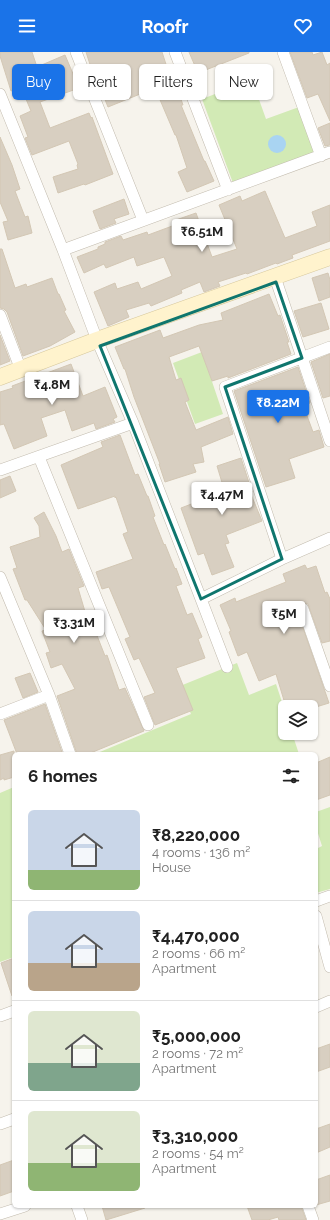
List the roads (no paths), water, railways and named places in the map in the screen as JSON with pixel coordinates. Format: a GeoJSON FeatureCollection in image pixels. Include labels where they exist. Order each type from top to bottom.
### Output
{"type":"FeatureCollection","features":[{"type":"Feature","properties":{"kind":"street"},"geometry":{"type":"LineString","coordinates":[[76,52],[143,220]]}},
{"type":"Feature","properties":{"kind":"street"},"geometry":{"type":"LineString","coordinates":[[175,52],[228,190]]}},
{"type":"Feature","properties":{"kind":"street"},"geometry":{"type":"LineString","coordinates":[[63,250],[326,154],[283,52]]}},
{"type":"Feature","properties":{"kind":"street"},"geometry":{"type":"LineString","coordinates":[[0,95],[63,250],[98,343],[133,423],[227,667]]}},
{"type":"Feature","properties":{"kind":"street"},"geometry":{"type":"LineString","coordinates":[[276,280],[330,257]]}},
{"type":"Feature","properties":{"kind":"street"},"geometry":{"type":"LineString","coordinates":[[0,377],[330,262]]}},
{"type":"Feature","properties":{"kind":"street"},"geometry":{"type":"LineString","coordinates":[[276,280],[330,441]]}},
{"type":"Feature","properties":{"kind":"street"},"geometry":{"type":"LineString","coordinates":[[0,315],[21,370]]}},
{"type":"Feature","properties":{"kind":"street"},"geometry":{"type":"LineString","coordinates":[[0,382],[98,343]]}},
{"type":"Feature","properties":{"kind":"street"},"geometry":{"type":"LineString","coordinates":[[282,559],[225,387],[330,347]]}},
{"type":"Feature","properties":{"kind":"street"},"geometry":{"type":"LineString","coordinates":[[0,470],[133,423]]}},
{"type":"Feature","properties":{"kind":"street"},"geometry":{"type":"LineString","coordinates":[[39,457],[148,725]]}},
{"type":"Feature","properties":{"kind":"street"},"geometry":{"type":"LineString","coordinates":[[200,599],[282,559],[330,538]]}},
{"type":"Feature","properties":{"kind":"street"},"geometry":{"type":"LineString","coordinates":[[0,577],[49,695],[69,752]]}},
{"type":"Feature","properties":{"kind":"street"},"geometry":{"type":"LineString","coordinates":[[303,609],[330,686]]}},
{"type":"Feature","properties":{"kind":"street"},"geometry":{"type":"LineString","coordinates":[[0,714],[49,695]]}},
{"type":"Feature","properties":{"kind":"street"},"geometry":{"type":"LineString","coordinates":[[318,900],[330,896]]}},
{"type":"Feature","properties":{"kind":"street"},"geometry":{"type":"LineString","coordinates":[[318,923],[330,966]]}},
{"type":"Feature","properties":{"kind":"street"},"geometry":{"type":"LineString","coordinates":[[318,1006],[330,1001]]}},
{"type":"Feature","properties":{"kind":"street"},"geometry":{"type":"LineString","coordinates":[[0,1016],[12,1012]]}},
{"type":"Feature","properties":{"kind":"street"},"geometry":{"type":"LineString","coordinates":[[0,1124],[12,1120]]}},
{"type":"Feature","properties":{"kind":"street"},"geometry":{"type":"LineString","coordinates":[[0,1214],[20,1208]]}},
{"type":"Feature","properties":{"kind":"street"},"geometry":{"type":"LineString","coordinates":[[78,1208],[82,1220]]}},
{"type":"Feature","properties":{"kind":"street"},"geometry":{"type":"LineString","coordinates":[[309,1208],[313,1220]]}},
{"type":"Feature","properties":{"kind":"water"},"geometry":{"type":"Polygon","coordinates":[[[277,135],[283,138],[286,144],[283,150],[277,153],[271,150],[268,144],[271,138],[277,135]]]}}]}
